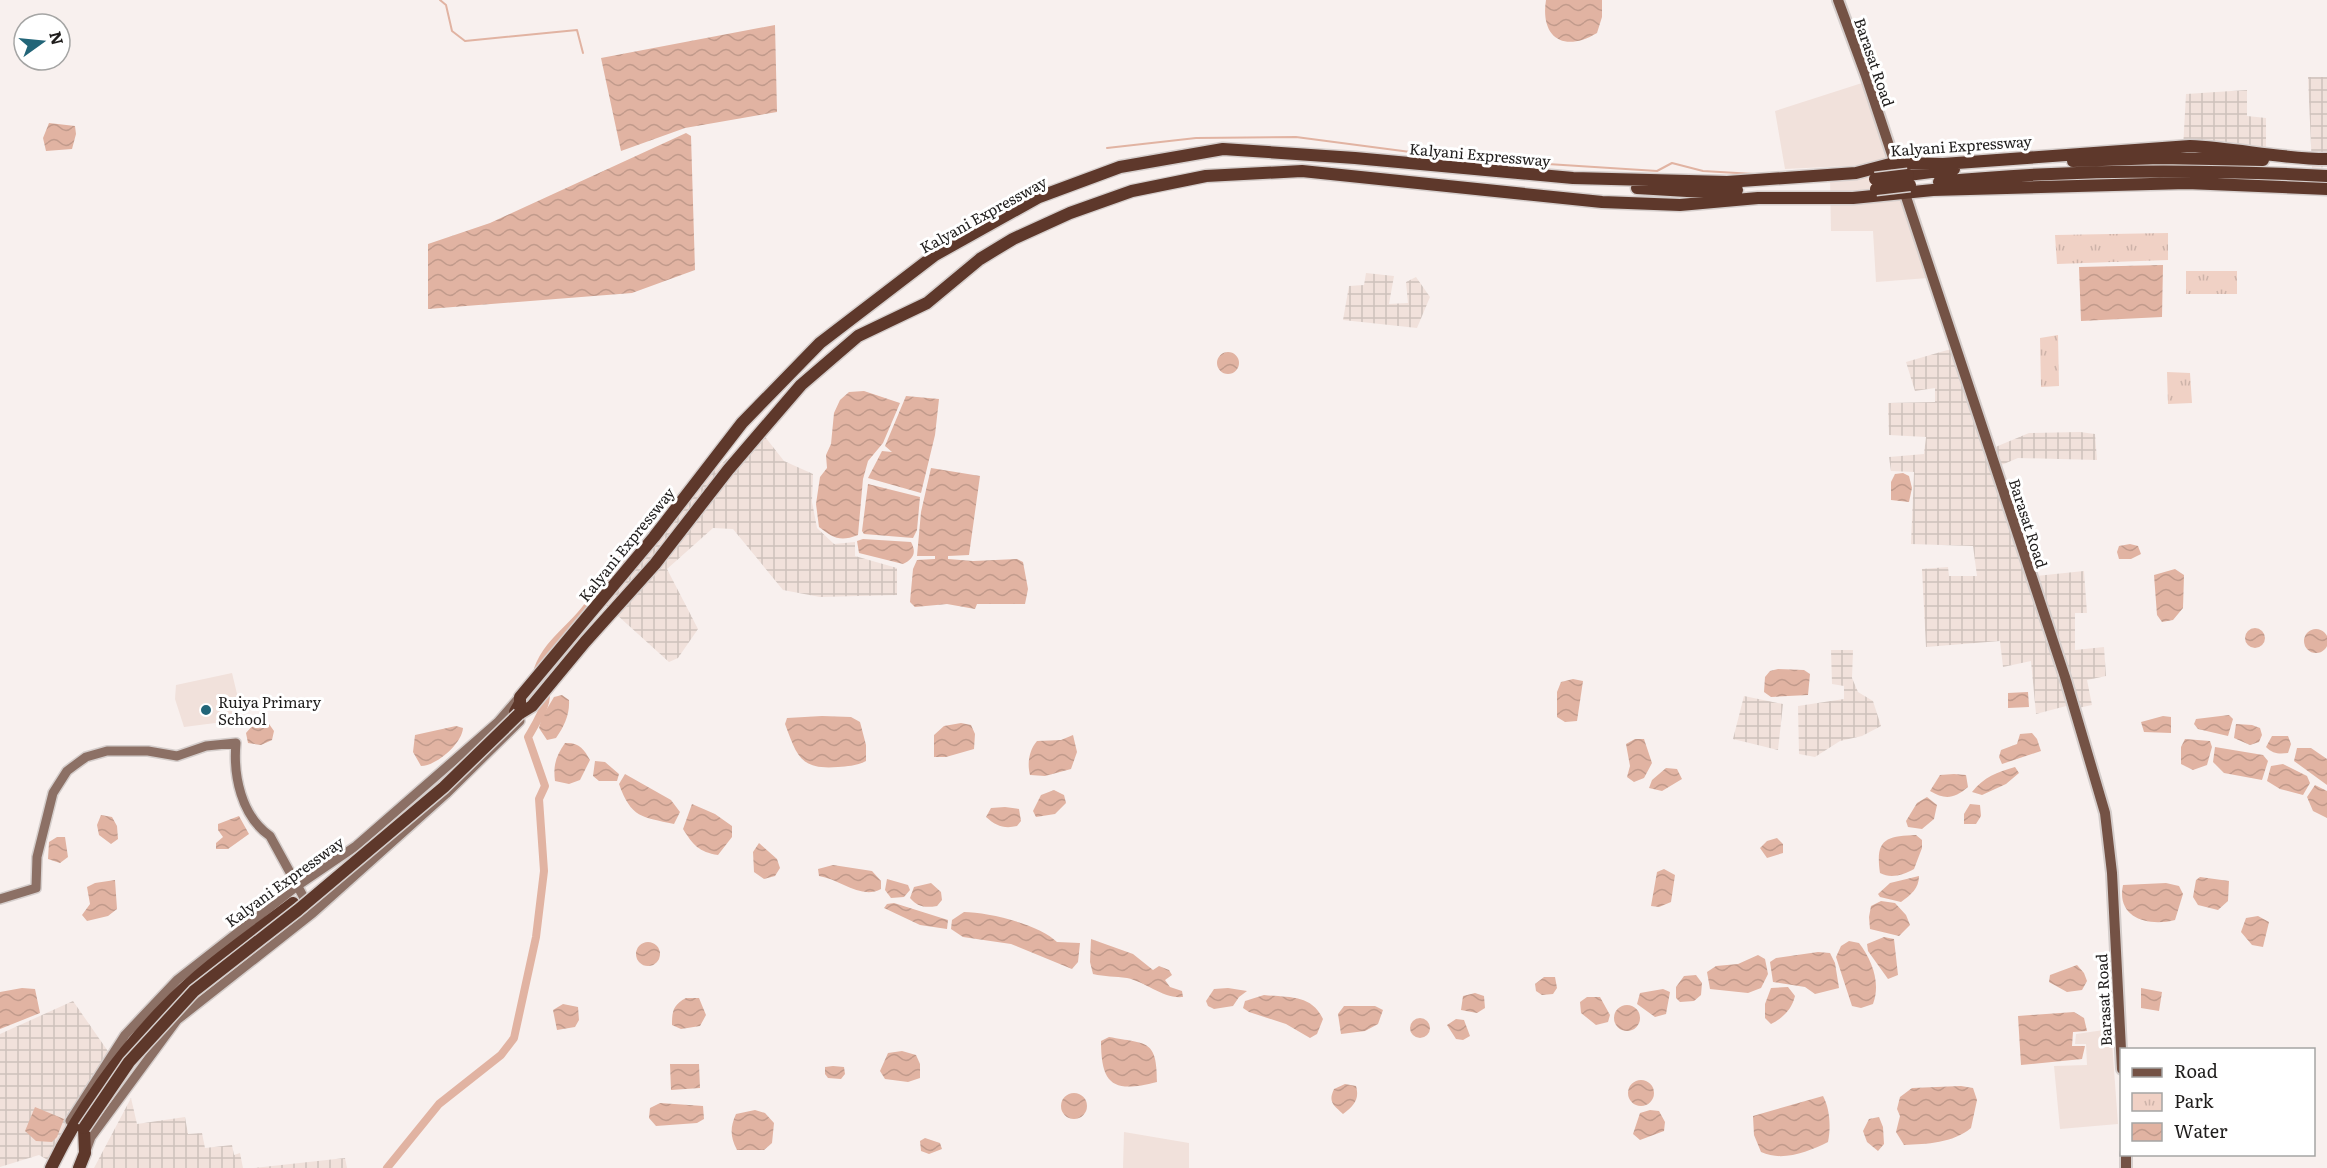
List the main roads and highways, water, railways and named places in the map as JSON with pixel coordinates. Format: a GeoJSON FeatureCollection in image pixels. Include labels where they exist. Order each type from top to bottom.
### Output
{"type":"FeatureCollection","features":[{"type":"Feature","properties":{"kind":"highway","name":"Kalyani Expressway"},"geometry":{"type":"LineString","coordinates":[[79,1168],[85,1153],[84,1128],[129,1062],[194,991],[298,910],[444,787],[517,713],[520,697],[654,537],[742,423],[820,343],[935,255],[1039,197],[1120,167],[1223,149],[1355,158],[1573,178],[1727,182],[1856,173],[1894,163],[1943,164],[2190,146],[2327,161]]}},
{"type":"Feature","properties":{"kind":"highway"},"geometry":{"type":"LineString","coordinates":[[517,713],[532,706],[655,564],[728,470],[801,385],[858,336],[927,303],[980,259],[1013,239],[1070,213],[1132,190],[1206,176],[1302,171],[1602,202],[1680,206],[1758,198],[1841,198],[1907,185],[1985,165],[2038,162],[2160,158],[2252,166],[2327,176]]}},
{"type":"Feature","properties":{"kind":"highway"},"geometry":{"type":"LineString","coordinates":[[2252,166],[2327,161]]}},
{"type":"Feature","properties":{"kind":"highway"},"geometry":{"type":"LineString","coordinates":[[1497,172],[1501,180],[1681,195]]}},
{"type":"Feature","properties":{"kind":"highway"},"geometry":{"type":"LineString","coordinates":[[1491,190],[1498,184],[1593,194],[1681,195],[1875,184],[1966,189],[2187,183],[2327,189]]}},
{"type":"Feature","properties":{"kind":"highway","name":"Kalyani Expressway"},"geometry":{"type":"LineString","coordinates":[[51,1168],[84,1110],[130,1046],[166,1006],[443,783],[517,713]]}},
{"type":"Feature","properties":{"kind":"main road","name":"Barasat Road"},"geometry":{"type":"LineString","coordinates":[[1838,0],[1894,163],[1907,185],[2065,677],[2105,813],[2112,864],[2120,1048]]}},
{"type":"Feature","properties":{"kind":"water"},"geometry":{"type":"Polygon","coordinates":[[[1546,0],[1602,0],[1602,17],[1597,33],[1574,42],[1557,38],[1547,24],[1546,0]]]}},
{"type":"Feature","properties":{"kind":"water"},"geometry":{"type":"Polygon","coordinates":[[[775,25],[777,112],[685,128],[621,151],[601,58],[775,25]]]}},
{"type":"Feature","properties":{"kind":"water"},"geometry":{"type":"Polygon","coordinates":[[[49,123],[75,126],[76,134],[72,149],[46,151],[43,138],[49,123]]]}},
{"type":"Feature","properties":{"kind":"water"},"geometry":{"type":"Polygon","coordinates":[[[686,133],[691,136],[695,270],[632,293],[428,309],[428,244],[490,223],[686,133]]]}},
{"type":"Feature","properties":{"kind":"water"},"geometry":{"type":"Polygon","coordinates":[[[2163,265],[2162,317],[2081,321],[2079,267],[2163,265]]]}},
{"type":"Feature","properties":{"kind":"water"},"geometry":{"type":"Polygon","coordinates":[[[1228,352],[1236,355],[1239,363],[1236,371],[1228,374],[1220,371],[1217,363],[1220,355],[1228,352]]]}},
{"type":"Feature","properties":{"kind":"water"},"geometry":{"type":"Polygon","coordinates":[[[864,391],[900,403],[883,443],[868,461],[863,479],[858,535],[837,538],[819,527],[816,504],[820,477],[827,468],[826,455],[831,444],[834,413],[840,400],[849,392],[864,391]]]}},
{"type":"Feature","properties":{"kind":"water"},"geometry":{"type":"Polygon","coordinates":[[[906,396],[939,399],[935,435],[921,493],[868,478],[882,451],[892,452],[885,446],[906,396]]]}},
{"type":"Feature","properties":{"kind":"water"},"geometry":{"type":"Polygon","coordinates":[[[931,468],[980,476],[969,555],[948,556],[948,559],[973,561],[1017,559],[1023,562],[1028,589],[1025,604],[977,604],[975,609],[947,604],[915,607],[910,602],[913,569],[917,560],[935,559],[935,556],[917,556],[921,512],[931,468]]]}},
{"type":"Feature","properties":{"kind":"water"},"geometry":{"type":"Polygon","coordinates":[[[1903,473],[1909,476],[1912,488],[1909,502],[1891,500],[1891,482],[1895,474],[1903,473]]]}},
{"type":"Feature","properties":{"kind":"water"},"geometry":{"type":"Polygon","coordinates":[[[868,484],[920,497],[917,530],[913,538],[864,534],[862,531],[868,484]]]}},
{"type":"Feature","properties":{"kind":"water"},"geometry":{"type":"Polygon","coordinates":[[[863,539],[911,542],[914,549],[913,555],[903,564],[859,553],[857,541],[863,539]]]}},
{"type":"Feature","properties":{"kind":"water"},"geometry":{"type":"Polygon","coordinates":[[[2130,544],[2138,546],[2141,554],[2131,559],[2119,559],[2117,552],[2119,546],[2130,544]]]}},
{"type":"Feature","properties":{"kind":"water"},"geometry":{"type":"Polygon","coordinates":[[[2175,569],[2184,575],[2183,608],[2173,620],[2162,622],[2157,615],[2154,575],[2175,569]]]}},
{"type":"Feature","properties":{"kind":"water"},"geometry":{"type":"Polygon","coordinates":[[[2251,628],[2259,628],[2265,634],[2265,642],[2259,648],[2251,648],[2245,642],[2245,634],[2251,628]]]}},
{"type":"Feature","properties":{"kind":"water"},"geometry":{"type":"Polygon","coordinates":[[[2316,629],[2324,633],[2328,641],[2324,649],[2316,653],[2308,649],[2304,641],[2308,633],[2316,629]]]}},
{"type":"Feature","properties":{"kind":"water"},"geometry":{"type":"Polygon","coordinates":[[[1804,670],[1810,674],[1808,695],[1771,697],[1764,692],[1765,677],[1770,671],[1804,670]]]}},
{"type":"Feature","properties":{"kind":"water"},"geometry":{"type":"Polygon","coordinates":[[[1573,679],[1583,681],[1577,721],[1565,722],[1557,717],[1557,692],[1561,682],[1573,679]]]}},
{"type":"Feature","properties":{"kind":"water"},"geometry":{"type":"Polygon","coordinates":[[[2028,692],[2029,707],[2008,708],[2008,693],[2028,692]]]}},
{"type":"Feature","properties":{"kind":"water"},"geometry":{"type":"Polygon","coordinates":[[[562,695],[569,700],[566,720],[556,738],[547,740],[539,728],[542,717],[554,697],[562,695]]]}},
{"type":"Feature","properties":{"kind":"water"},"geometry":{"type":"Polygon","coordinates":[[[2229,715],[2233,719],[2228,736],[2198,729],[2194,724],[2196,719],[2229,715]]]}},
{"type":"Feature","properties":{"kind":"water"},"geometry":{"type":"Polygon","coordinates":[[[2163,716],[2171,717],[2171,733],[2144,732],[2141,722],[2163,716]]]}},
{"type":"Feature","properties":{"kind":"water"},"geometry":{"type":"Polygon","coordinates":[[[851,717],[860,722],[866,745],[866,761],[852,766],[825,767],[815,766],[802,759],[793,745],[785,724],[787,718],[851,717]]]}},
{"type":"Feature","properties":{"kind":"water"},"geometry":{"type":"Polygon","coordinates":[[[961,723],[971,725],[975,734],[974,749],[946,757],[934,757],[934,735],[944,726],[961,723]]]}},
{"type":"Feature","properties":{"kind":"water"},"geometry":{"type":"Polygon","coordinates":[[[269,724],[274,731],[272,740],[261,745],[248,743],[246,733],[252,726],[269,724]]]}},
{"type":"Feature","properties":{"kind":"water"},"geometry":{"type":"Polygon","coordinates":[[[2236,724],[2260,728],[2262,735],[2259,742],[2250,745],[2234,738],[2236,724]]]}},
{"type":"Feature","properties":{"kind":"water"},"geometry":{"type":"Polygon","coordinates":[[[456,726],[463,728],[462,734],[453,747],[441,758],[421,766],[413,752],[415,735],[456,726]]]}},
{"type":"Feature","properties":{"kind":"water"},"geometry":{"type":"Polygon","coordinates":[[[2032,733],[2041,751],[2002,764],[1999,757],[2001,750],[2017,744],[2020,734],[2032,733]]]}},
{"type":"Feature","properties":{"kind":"water"},"geometry":{"type":"Polygon","coordinates":[[[1073,735],[1077,752],[1071,769],[1045,776],[1030,775],[1029,757],[1037,741],[1061,740],[1073,735]]]}},
{"type":"Feature","properties":{"kind":"water"},"geometry":{"type":"Polygon","coordinates":[[[2272,736],[2288,736],[2291,744],[2288,753],[2276,753],[2266,747],[2272,736]]]}},
{"type":"Feature","properties":{"kind":"water"},"geometry":{"type":"Polygon","coordinates":[[[1635,739],[1644,739],[1652,763],[1644,778],[1634,782],[1627,777],[1630,766],[1626,744],[1635,739]]]}},
{"type":"Feature","properties":{"kind":"water"},"geometry":{"type":"Polygon","coordinates":[[[2185,739],[2210,741],[2212,747],[2207,765],[2193,770],[2181,764],[2181,747],[2185,739]]]}},
{"type":"Feature","properties":{"kind":"water"},"geometry":{"type":"Polygon","coordinates":[[[565,743],[581,747],[590,760],[580,780],[569,784],[555,781],[556,761],[565,743]]]}},
{"type":"Feature","properties":{"kind":"water"},"geometry":{"type":"Polygon","coordinates":[[[2215,747],[2263,755],[2268,761],[2262,780],[2224,773],[2213,762],[2215,747]]]}},
{"type":"Feature","properties":{"kind":"water"},"geometry":{"type":"Polygon","coordinates":[[[2297,748],[2311,748],[2327,759],[2327,785],[2294,761],[2297,748]]]}},
{"type":"Feature","properties":{"kind":"water"},"geometry":{"type":"Polygon","coordinates":[[[595,761],[605,762],[619,774],[617,781],[599,781],[593,776],[595,761]]]}},
{"type":"Feature","properties":{"kind":"water"},"geometry":{"type":"Polygon","coordinates":[[[2283,764],[2307,776],[2310,783],[2303,795],[2280,789],[2267,781],[2271,766],[2283,764]]]}},
{"type":"Feature","properties":{"kind":"water"},"geometry":{"type":"Polygon","coordinates":[[[2015,767],[2019,773],[2006,784],[1982,795],[1972,792],[1981,782],[1991,776],[2015,767]]]}},
{"type":"Feature","properties":{"kind":"water"},"geometry":{"type":"Polygon","coordinates":[[[1666,768],[1677,769],[1682,779],[1662,791],[1649,788],[1652,780],[1666,768]]]}},
{"type":"Feature","properties":{"kind":"water"},"geometry":{"type":"Polygon","coordinates":[[[625,774],[671,800],[680,812],[674,824],[646,817],[633,810],[619,784],[625,774]]]}},
{"type":"Feature","properties":{"kind":"water"},"geometry":{"type":"Polygon","coordinates":[[[1940,775],[1966,775],[1968,787],[1949,797],[1930,791],[1940,775]]]}},
{"type":"Feature","properties":{"kind":"water"},"geometry":{"type":"Polygon","coordinates":[[[2315,785],[2327,791],[2327,818],[2313,811],[2307,797],[2315,785]]]}},
{"type":"Feature","properties":{"kind":"water"},"geometry":{"type":"Polygon","coordinates":[[[1054,790],[1064,795],[1066,803],[1055,814],[1036,817],[1033,811],[1041,795],[1054,790]]]}},
{"type":"Feature","properties":{"kind":"water"},"geometry":{"type":"Polygon","coordinates":[[[1927,797],[1937,805],[1934,819],[1922,829],[1908,827],[1906,821],[1917,803],[1927,797]]]}},
{"type":"Feature","properties":{"kind":"water"},"geometry":{"type":"Polygon","coordinates":[[[692,804],[715,814],[732,826],[732,837],[718,855],[697,847],[683,829],[692,804]]]}},
{"type":"Feature","properties":{"kind":"water"},"geometry":{"type":"Polygon","coordinates":[[[1970,804],[1980,805],[1981,816],[1976,824],[1964,824],[1964,814],[1970,804]]]}},
{"type":"Feature","properties":{"kind":"water"},"geometry":{"type":"Polygon","coordinates":[[[991,808],[1019,809],[1021,821],[1017,826],[1000,826],[986,817],[991,808]]]}},
{"type":"Feature","properties":{"kind":"water"},"geometry":{"type":"Polygon","coordinates":[[[101,815],[112,817],[117,826],[118,839],[111,844],[99,835],[97,825],[101,815]]]}},
{"type":"Feature","properties":{"kind":"water"},"geometry":{"type":"Polygon","coordinates":[[[239,816],[249,834],[228,849],[216,849],[216,843],[223,837],[218,830],[218,824],[239,816]]]}},
{"type":"Feature","properties":{"kind":"water"},"geometry":{"type":"Polygon","coordinates":[[[1916,835],[1922,840],[1922,848],[1914,869],[1897,876],[1880,873],[1881,846],[1890,838],[1916,835]]]}},
{"type":"Feature","properties":{"kind":"water"},"geometry":{"type":"Polygon","coordinates":[[[57,837],[65,837],[68,857],[60,863],[48,859],[49,842],[57,837]]]}},
{"type":"Feature","properties":{"kind":"water"},"geometry":{"type":"Polygon","coordinates":[[[1777,838],[1783,844],[1783,853],[1767,858],[1760,848],[1767,841],[1777,838]]]}},
{"type":"Feature","properties":{"kind":"water"},"geometry":{"type":"Polygon","coordinates":[[[759,843],[777,859],[780,868],[775,876],[764,879],[754,872],[753,852],[759,843]]]}},
{"type":"Feature","properties":{"kind":"water"},"geometry":{"type":"Polygon","coordinates":[[[833,865],[872,871],[881,881],[881,889],[873,892],[858,891],[819,876],[818,869],[833,865]]]}},
{"type":"Feature","properties":{"kind":"water"},"geometry":{"type":"Polygon","coordinates":[[[1664,869],[1675,875],[1671,902],[1659,907],[1651,906],[1657,872],[1664,869]]]}},
{"type":"Feature","properties":{"kind":"water"},"geometry":{"type":"Polygon","coordinates":[[[1919,876],[1914,891],[1901,902],[1880,897],[1878,894],[1890,883],[1919,876]]]}},
{"type":"Feature","properties":{"kind":"water"},"geometry":{"type":"Polygon","coordinates":[[[2200,877],[2229,881],[2228,901],[2218,910],[2198,905],[2193,897],[2196,880],[2200,877]]]}},
{"type":"Feature","properties":{"kind":"water"},"geometry":{"type":"Polygon","coordinates":[[[887,879],[908,885],[910,890],[904,897],[891,898],[885,890],[887,879]]]}},
{"type":"Feature","properties":{"kind":"water"},"geometry":{"type":"Polygon","coordinates":[[[115,880],[117,909],[108,916],[87,921],[82,915],[90,904],[87,887],[95,883],[115,880]]]}},
{"type":"Feature","properties":{"kind":"water"},"geometry":{"type":"Polygon","coordinates":[[[931,883],[941,892],[942,900],[937,906],[922,906],[910,898],[914,887],[931,883]]]}},
{"type":"Feature","properties":{"kind":"water"},"geometry":{"type":"Polygon","coordinates":[[[2166,883],[2179,886],[2183,894],[2175,920],[2145,921],[2136,918],[2124,905],[2123,885],[2166,883]]]}},
{"type":"Feature","properties":{"kind":"water"},"geometry":{"type":"Polygon","coordinates":[[[1881,901],[1895,903],[1906,915],[1910,925],[1899,936],[1870,929],[1871,906],[1881,901]]]}},
{"type":"Feature","properties":{"kind":"water"},"geometry":{"type":"Polygon","coordinates":[[[894,903],[948,920],[947,929],[920,925],[884,908],[887,904],[894,903]]]}},
{"type":"Feature","properties":{"kind":"water"},"geometry":{"type":"Polygon","coordinates":[[[964,912],[986,914],[1027,925],[1057,942],[1080,943],[1078,962],[1072,969],[1011,944],[963,937],[951,929],[952,920],[964,912]]]}},
{"type":"Feature","properties":{"kind":"water"},"geometry":{"type":"Polygon","coordinates":[[[2258,916],[2269,922],[2263,947],[2252,945],[2241,932],[2246,918],[2258,916]]]}},
{"type":"Feature","properties":{"kind":"water"},"geometry":{"type":"Polygon","coordinates":[[[1884,937],[1894,939],[1898,975],[1888,979],[1868,951],[1867,944],[1884,937]]]}},
{"type":"Feature","properties":{"kind":"water"},"geometry":{"type":"Polygon","coordinates":[[[1091,939],[1133,954],[1153,970],[1159,966],[1169,970],[1172,975],[1165,980],[1170,987],[1182,991],[1183,997],[1162,993],[1127,978],[1093,974],[1090,962],[1091,939]]]}},
{"type":"Feature","properties":{"kind":"water"},"geometry":{"type":"Polygon","coordinates":[[[1849,941],[1859,943],[1864,950],[1876,980],[1873,1004],[1861,1008],[1852,1006],[1836,957],[1841,946],[1849,941]]]}},
{"type":"Feature","properties":{"kind":"water"},"geometry":{"type":"Polygon","coordinates":[[[648,942],[653,943],[659,949],[659,959],[653,965],[648,966],[643,965],[637,959],[636,954],[637,949],[643,943],[648,942]]]}},
{"type":"Feature","properties":{"kind":"water"},"geometry":{"type":"Polygon","coordinates":[[[1818,952],[1830,953],[1835,963],[1839,988],[1815,994],[1805,987],[1773,982],[1770,962],[1776,958],[1818,952]]]}},
{"type":"Feature","properties":{"kind":"water"},"geometry":{"type":"Polygon","coordinates":[[[1758,955],[1765,959],[1768,974],[1761,988],[1748,993],[1710,989],[1707,972],[1716,966],[1738,964],[1758,955]]]}},
{"type":"Feature","properties":{"kind":"water"},"geometry":{"type":"Polygon","coordinates":[[[2077,965],[2087,981],[2082,990],[2067,992],[2049,982],[2050,975],[2077,965]]]}},
{"type":"Feature","properties":{"kind":"water"},"geometry":{"type":"Polygon","coordinates":[[[1696,975],[1702,983],[1701,995],[1694,1001],[1680,1002],[1676,998],[1676,987],[1684,976],[1696,975]]]}},
{"type":"Feature","properties":{"kind":"water"},"geometry":{"type":"Polygon","coordinates":[[[1544,977],[1555,977],[1557,988],[1553,994],[1542,995],[1536,991],[1535,984],[1544,977]]]}},
{"type":"Feature","properties":{"kind":"water"},"geometry":{"type":"Polygon","coordinates":[[[1788,987],[1795,996],[1792,1005],[1783,1016],[1771,1024],[1765,1018],[1765,1004],[1771,988],[1788,987]]]}},
{"type":"Feature","properties":{"kind":"water"},"geometry":{"type":"Polygon","coordinates":[[[22,988],[35,989],[40,1013],[0,1029],[0,992],[22,988]]]}},
{"type":"Feature","properties":{"kind":"water"},"geometry":{"type":"Polygon","coordinates":[[[1228,988],[1247,991],[1233,1006],[1214,1009],[1208,1006],[1206,1001],[1214,989],[1228,988]]]}},
{"type":"Feature","properties":{"kind":"water"},"geometry":{"type":"Polygon","coordinates":[[[2141,988],[2162,992],[2159,1011],[2141,1008],[2141,988]]]}},
{"type":"Feature","properties":{"kind":"water"},"geometry":{"type":"Polygon","coordinates":[[[1663,989],[1670,992],[1666,1014],[1655,1017],[1637,1004],[1640,993],[1663,989]]]}},
{"type":"Feature","properties":{"kind":"water"},"geometry":{"type":"Polygon","coordinates":[[[1475,993],[1484,996],[1485,1008],[1477,1013],[1461,1010],[1463,996],[1475,993]]]}},
{"type":"Feature","properties":{"kind":"water"},"geometry":{"type":"Polygon","coordinates":[[[1264,995],[1290,997],[1312,1005],[1323,1019],[1317,1034],[1310,1038],[1286,1024],[1243,1008],[1245,1001],[1264,995]]]}},
{"type":"Feature","properties":{"kind":"water"},"geometry":{"type":"Polygon","coordinates":[[[1587,997],[1600,997],[1610,1015],[1608,1022],[1596,1025],[1581,1013],[1580,1002],[1587,997]]]}},
{"type":"Feature","properties":{"kind":"water"},"geometry":{"type":"Polygon","coordinates":[[[686,998],[699,998],[706,1015],[700,1026],[681,1029],[672,1025],[672,1016],[678,1003],[686,998]]]}},
{"type":"Feature","properties":{"kind":"water"},"geometry":{"type":"Polygon","coordinates":[[[563,1004],[578,1007],[579,1020],[575,1027],[557,1030],[553,1010],[563,1004]]]}},
{"type":"Feature","properties":{"kind":"water"},"geometry":{"type":"Polygon","coordinates":[[[1627,1005],[1636,1009],[1640,1018],[1636,1027],[1627,1031],[1618,1027],[1614,1018],[1618,1009],[1627,1005]]]}},
{"type":"Feature","properties":{"kind":"water"},"geometry":{"type":"Polygon","coordinates":[[[1344,1006],[1375,1006],[1383,1010],[1378,1024],[1365,1031],[1341,1034],[1338,1014],[1344,1006]]]}},
{"type":"Feature","properties":{"kind":"water"},"geometry":{"type":"Polygon","coordinates":[[[2074,1012],[2084,1018],[2087,1031],[2073,1032],[2072,1046],[2085,1046],[2082,1059],[2021,1065],[2018,1016],[2074,1012]]]}},
{"type":"Feature","properties":{"kind":"water"},"geometry":{"type":"Polygon","coordinates":[[[1420,1018],[1427,1021],[1430,1028],[1427,1035],[1420,1038],[1413,1035],[1410,1028],[1413,1021],[1420,1018]]]}},
{"type":"Feature","properties":{"kind":"water"},"geometry":{"type":"Polygon","coordinates":[[[1456,1019],[1464,1020],[1470,1036],[1463,1040],[1456,1039],[1447,1025],[1456,1019]]]}},
{"type":"Feature","properties":{"kind":"water"},"geometry":{"type":"Polygon","coordinates":[[[1109,1037],[1147,1046],[1155,1058],[1157,1082],[1130,1087],[1120,1086],[1107,1077],[1101,1041],[1109,1037]]]}},
{"type":"Feature","properties":{"kind":"water"},"geometry":{"type":"Polygon","coordinates":[[[902,1051],[916,1055],[920,1064],[920,1078],[908,1082],[885,1079],[880,1071],[888,1053],[902,1051]]]}},
{"type":"Feature","properties":{"kind":"water"},"geometry":{"type":"Polygon","coordinates":[[[670,1064],[699,1064],[700,1088],[671,1090],[670,1064]]]}},
{"type":"Feature","properties":{"kind":"water"},"geometry":{"type":"Polygon","coordinates":[[[825,1067],[844,1067],[845,1074],[841,1079],[828,1078],[825,1074],[825,1067]]]}},
{"type":"Feature","properties":{"kind":"water"},"geometry":{"type":"Polygon","coordinates":[[[1641,1080],[1650,1084],[1654,1093],[1650,1102],[1641,1106],[1632,1102],[1628,1093],[1632,1084],[1641,1080]]]}},
{"type":"Feature","properties":{"kind":"water"},"geometry":{"type":"Polygon","coordinates":[[[1345,1084],[1356,1086],[1357,1095],[1353,1105],[1343,1114],[1334,1106],[1331,1097],[1334,1089],[1345,1084]]]}},
{"type":"Feature","properties":{"kind":"water"},"geometry":{"type":"Polygon","coordinates":[[[1961,1086],[1973,1088],[1977,1100],[1971,1128],[1948,1140],[1904,1145],[1896,1132],[1900,1116],[1897,1109],[1900,1097],[1912,1088],[1961,1086]]]}},
{"type":"Feature","properties":{"kind":"water"},"geometry":{"type":"Polygon","coordinates":[[[1074,1093],[1083,1097],[1087,1106],[1083,1115],[1074,1119],[1065,1115],[1061,1106],[1065,1097],[1074,1093]]]}},
{"type":"Feature","properties":{"kind":"water"},"geometry":{"type":"Polygon","coordinates":[[[1823,1096],[1829,1118],[1828,1142],[1804,1152],[1786,1156],[1761,1152],[1754,1135],[1753,1116],[1823,1096]]]}},
{"type":"Feature","properties":{"kind":"water"},"geometry":{"type":"Polygon","coordinates":[[[660,1103],[703,1106],[704,1119],[697,1123],[656,1126],[649,1118],[650,1108],[660,1103]]]}},
{"type":"Feature","properties":{"kind":"water"},"geometry":{"type":"Polygon","coordinates":[[[35,1107],[64,1119],[57,1137],[52,1142],[36,1141],[25,1131],[35,1107]]]}},
{"type":"Feature","properties":{"kind":"water"},"geometry":{"type":"Polygon","coordinates":[[[755,1110],[765,1113],[774,1123],[772,1143],[764,1150],[737,1150],[732,1132],[736,1114],[755,1110]]]}},
{"type":"Feature","properties":{"kind":"water"},"geometry":{"type":"Polygon","coordinates":[[[1650,1110],[1659,1111],[1665,1122],[1664,1131],[1640,1140],[1633,1134],[1640,1113],[1650,1110]]]}},
{"type":"Feature","properties":{"kind":"water"},"geometry":{"type":"Polygon","coordinates":[[[1879,1117],[1883,1127],[1884,1144],[1878,1151],[1867,1142],[1863,1131],[1869,1119],[1879,1117]]]}},
{"type":"Feature","properties":{"kind":"water"},"geometry":{"type":"Polygon","coordinates":[[[925,1138],[940,1143],[942,1149],[929,1154],[921,1151],[920,1141],[925,1138]]]}},
{"type":"Feature","properties":{"kind":"waterway"},"geometry":{"type":"LineString","coordinates":[[440,0],[446,5],[452,31],[465,41],[577,30],[583,53]]}},
{"type":"Feature","properties":{"kind":"waterway"},"geometry":{"type":"LineString","coordinates":[[1107,148],[1196,138],[1296,137],[1456,158],[1657,171],[1672,163],[1703,171],[1754,174]]}},
{"type":"Feature","properties":{"kind":"waterway"},"geometry":{"type":"LineString","coordinates":[[387,1168],[439,1104],[501,1055],[514,1038],[536,937],[544,871],[539,799],[545,786],[528,737],[545,704],[546,687],[538,669],[552,645],[584,611],[623,558]]}},
{"type":"Feature","properties":{"kind":"place","name":"Ruiya Primary School"},"geometry":{"type":"Point","coordinates":[206,710]}}]}
